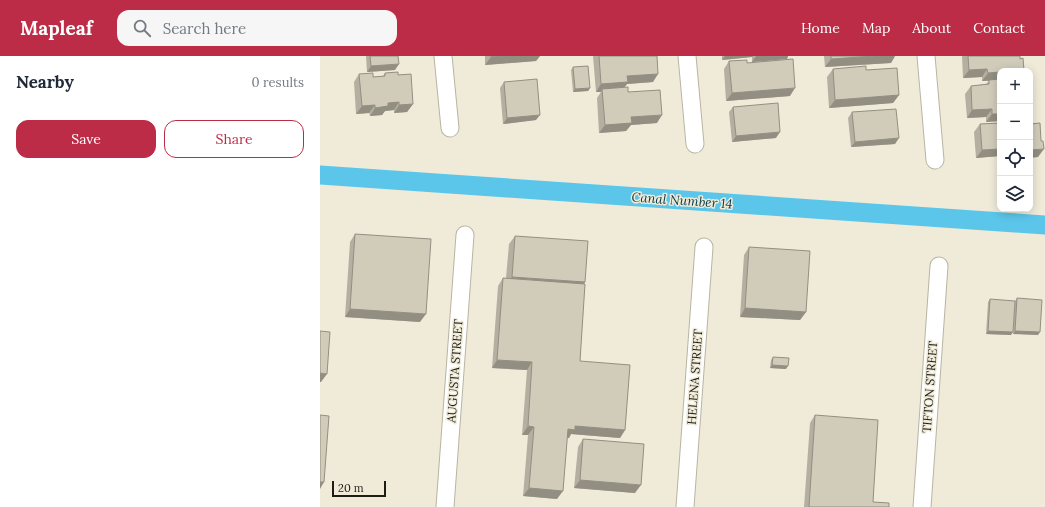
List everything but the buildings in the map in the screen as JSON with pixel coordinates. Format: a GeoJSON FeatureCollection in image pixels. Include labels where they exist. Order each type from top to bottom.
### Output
{"type":"FeatureCollection","features":[{"type":"Feature","properties":{"kind":"street"},"geometry":{"type":"LineString","coordinates":[[444,56],[450,128]]}},
{"type":"Feature","properties":{"kind":"street"},"geometry":{"type":"LineString","coordinates":[[687,56],[695,144]]}},
{"type":"Feature","properties":{"kind":"street"},"geometry":{"type":"LineString","coordinates":[[926,56],[935,160]]}},
{"type":"Feature","properties":{"kind":"street","name":"AUGUSTA STREET"},"geometry":{"type":"LineString","coordinates":[[445,507],[465,235]]}},
{"type":"Feature","properties":{"kind":"street","name":"HELENA STREET"},"geometry":{"type":"LineString","coordinates":[[685,507],[704,247]]}},
{"type":"Feature","properties":{"kind":"street","name":"TIFTON STREET"},"geometry":{"type":"LineString","coordinates":[[922,507],[939,266]]}},
{"type":"Feature","properties":{"kind":"waterway","name":"Canal Number 14"},"geometry":{"type":"LineString","coordinates":[[320,175],[1045,225]]}}]}
